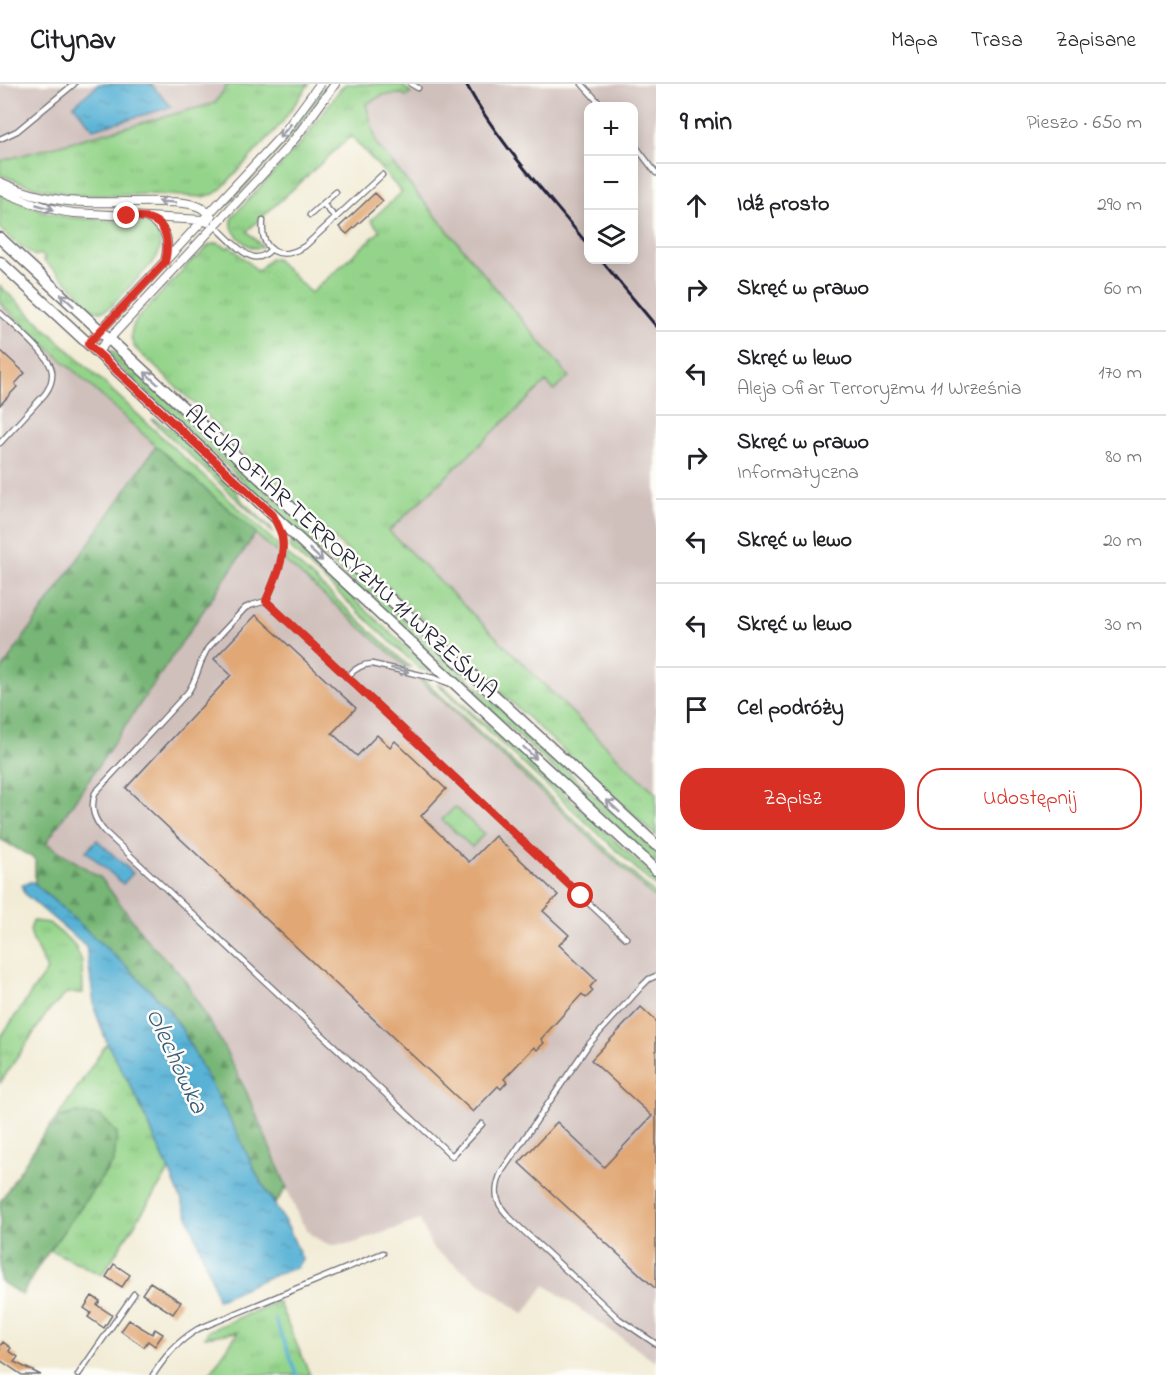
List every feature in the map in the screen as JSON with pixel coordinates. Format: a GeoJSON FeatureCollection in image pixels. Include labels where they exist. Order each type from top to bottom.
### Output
{"type":"FeatureCollection","features":[{"type":"Feature","properties":{"kind":"street"},"geometry":{"type":"LineString","coordinates":[[88,344],[283,134],[320,84]]}},
{"type":"Feature","properties":{"kind":"street"},"geometry":{"type":"LineString","coordinates":[[97,352],[297,136],[335,84]]}},
{"type":"Feature","properties":{"kind":"street"},"geometry":{"type":"LineString","coordinates":[[0,182],[30,194],[65,201],[189,203],[199,206],[215,226]]}},
{"type":"Feature","properties":{"kind":"street"},"geometry":{"type":"LineString","coordinates":[[0,190],[57,211],[148,218],[206,217]]}},
{"type":"Feature","properties":{"kind":"street"},"geometry":{"type":"LineString","coordinates":[[148,218],[159,225],[166,235],[168,245],[165,262]]}},
{"type":"Feature","properties":{"kind":"street","name":"ALEJA OFIAR TERRORYZMU 11 WRZEŚNIA"},"geometry":{"type":"LineString","coordinates":[[0,238],[656,845]]}},
{"type":"Feature","properties":{"kind":"street","name":"ALEJA OFIAR TERRORYZMU 11 WRZEŚNIA"},"geometry":{"type":"LineString","coordinates":[[0,262],[656,870]]}},
{"type":"Feature","properties":{"kind":"lane"},"geometry":{"type":"LineString","coordinates":[[0,139],[17,131],[74,84]]}},
{"type":"Feature","properties":{"kind":"lane"},"geometry":{"type":"LineString","coordinates":[[411,84],[418,88],[416,84]]}},
{"type":"Feature","properties":{"kind":"lane"},"geometry":{"type":"LineString","coordinates":[[582,84],[598,102]]}},
{"type":"Feature","properties":{"kind":"lane"},"geometry":{"type":"LineString","coordinates":[[638,150],[656,173]]}},
{"type":"Feature","properties":{"kind":"lane"},"geometry":{"type":"LineString","coordinates":[[263,221],[262,231],[271,249],[279,254],[297,252],[382,175]]}},
{"type":"Feature","properties":{"kind":"lane"},"geometry":{"type":"LineString","coordinates":[[310,215],[336,192]]}},
{"type":"Feature","properties":{"kind":"lane"},"geometry":{"type":"LineString","coordinates":[[323,204],[336,218]]}},
{"type":"Feature","properties":{"kind":"lane"},"geometry":{"type":"LineString","coordinates":[[215,226],[245,253],[255,258],[265,255],[271,249]]}},
{"type":"Feature","properties":{"kind":"lane"},"geometry":{"type":"LineString","coordinates":[[0,313],[42,352],[49,361],[53,378],[45,394],[0,443]]}},
{"type":"Feature","properties":{"kind":"lane"},"geometry":{"type":"LineString","coordinates":[[266,601],[282,549],[282,536],[273,515]]}},
{"type":"Feature","properties":{"kind":"lane"},"geometry":{"type":"LineString","coordinates":[[266,601],[626,938]]}},
{"type":"Feature","properties":{"kind":"lane"},"geometry":{"type":"LineString","coordinates":[[266,601],[245,608],[208,648],[194,685],[95,793],[92,801],[95,818],[104,831],[452,1156],[482,1124]]}},
{"type":"Feature","properties":{"kind":"lane"},"geometry":{"type":"LineString","coordinates":[[347,677],[358,667],[372,664],[434,678],[460,688]]}},
{"type":"Feature","properties":{"kind":"lane"},"geometry":{"type":"LineString","coordinates":[[656,976],[642,986],[589,1044],[502,1171],[496,1194],[503,1210],[515,1223],[619,1319],[656,1344]]}},
{"type":"Feature","properties":{"kind":"lane"},"geometry":{"type":"LineString","coordinates":[[153,1375],[177,1343],[198,1329],[383,1253]]}},
{"type":"Feature","properties":{"kind":"lane"},"geometry":{"type":"LineString","coordinates":[[78,1375],[134,1294]]}},
{"type":"Feature","properties":{"kind":"shaded area"},"geometry":{"type":"Polygon","coordinates":[[[0,84],[228,84],[215,103],[0,161],[0,84]]]}},
{"type":"Feature","properties":{"kind":"shaded area"},"geometry":{"type":"Polygon","coordinates":[[[422,84],[656,84],[656,793],[388,531],[546,382],[377,145],[366,104],[383,95],[403,94],[406,97],[422,84]]]}},
{"type":"Feature","properties":{"kind":"shaded area"},"geometry":{"type":"Polygon","coordinates":[[[0,303],[156,446],[0,672],[0,303]]]}},
{"type":"Feature","properties":{"kind":"shaded area"},"geometry":{"type":"Polygon","coordinates":[[[256,533],[419,679],[656,899],[656,1362],[545,1285],[524,1314],[432,1248],[420,1220],[351,1244],[331,1245],[311,1235],[300,1220],[246,1091],[220,1040],[174,968],[147,940],[101,878],[45,844],[256,533]]]}},
{"type":"Feature","properties":{"kind":"green space"},"geometry":{"type":"Polygon","coordinates":[[[228,84],[309,84],[281,124],[214,194],[203,197],[148,194],[74,195],[34,187],[0,175],[0,161],[215,103],[228,84]]]}},
{"type":"Feature","properties":{"kind":"green space"},"geometry":{"type":"Polygon","coordinates":[[[345,84],[401,84],[411,93],[406,97],[403,94],[383,95],[366,104],[377,145],[569,377],[554,390],[546,382],[389,531],[656,793],[656,836],[262,472],[133,344],[131,334],[137,319],[209,245],[218,243],[228,248],[230,246],[258,271],[270,259],[275,258],[311,293],[380,231],[371,220],[402,192],[351,136],[247,231],[262,246],[254,248],[246,244],[235,233],[232,226],[233,216],[301,143],[345,84]]]}},
{"type":"Feature","properties":{"kind":"green space"},"geometry":{"type":"Polygon","coordinates":[[[324,86],[326,88],[293,134],[223,208],[291,132],[324,86]]]}},
{"type":"Feature","properties":{"kind":"green space"},"geometry":{"type":"Polygon","coordinates":[[[0,194],[67,217],[149,224],[160,234],[158,235],[159,252],[153,262],[111,307],[103,311],[95,310],[86,306],[77,291],[43,260],[45,258],[40,254],[35,256],[0,229],[0,194]]]}},
{"type":"Feature","properties":{"kind":"green space"},"geometry":{"type":"Polygon","coordinates":[[[0,286],[278,545],[277,553],[0,303],[0,286]]]}},
{"type":"Feature","properties":{"kind":"green space"},"geometry":{"type":"Polygon","coordinates":[[[110,350],[127,362],[656,853],[656,863],[122,369],[114,360],[110,350]]]}},
{"type":"Feature","properties":{"kind":"green space"},"geometry":{"type":"Polygon","coordinates":[[[152,420],[172,430],[230,483],[243,502],[270,527],[274,534],[152,420]]]}},
{"type":"Feature","properties":{"kind":"green space"},"geometry":{"type":"Polygon","coordinates":[[[156,446],[256,533],[46,843],[101,878],[147,940],[187,984],[220,1040],[246,1091],[287,1188],[275,1204],[258,1177],[181,1028],[167,1008],[127,967],[35,884],[35,859],[0,839],[0,672],[156,446]]]}},
{"type":"Feature","properties":{"kind":"green space"},"geometry":{"type":"Polygon","coordinates":[[[291,541],[432,671],[420,669],[289,547],[291,541]]]}},
{"type":"Feature","properties":{"kind":"green space"},"geometry":{"type":"Polygon","coordinates":[[[287,554],[410,667],[405,666],[285,561],[287,554]]]}},
{"type":"Feature","properties":{"kind":"green space"},"geometry":{"type":"Polygon","coordinates":[[[419,679],[424,680],[656,895],[656,899],[419,679]]]}},
{"type":"Feature","properties":{"kind":"green space"},"geometry":{"type":"Polygon","coordinates":[[[437,684],[445,688],[480,720],[495,729],[656,879],[656,887],[437,684]]]}},
{"type":"Feature","properties":{"kind":"green space"},"geometry":{"type":"Polygon","coordinates":[[[455,807],[484,834],[472,847],[442,820],[455,807]]]}},
{"type":"Feature","properties":{"kind":"green space"},"geometry":{"type":"Polygon","coordinates":[[[33,921],[49,923],[74,944],[82,961],[83,993],[67,993],[47,1013],[0,1083],[0,1038],[47,970],[33,941],[30,930],[33,921]]]}},
{"type":"Feature","properties":{"kind":"green space"},"geometry":{"type":"Polygon","coordinates":[[[107,1043],[135,1094],[169,1171],[102,1275],[50,1250],[113,1161],[76,1113],[57,1118],[107,1043]]]}},
{"type":"Feature","properties":{"kind":"green space"},"geometry":{"type":"Polygon","coordinates":[[[76,1113],[101,1116],[117,1133],[114,1161],[39,1265],[22,1295],[0,1281],[0,1202],[41,1138],[57,1118],[76,1113]]]}},
{"type":"Feature","properties":{"kind":"green space"},"geometry":{"type":"Polygon","coordinates":[[[278,1301],[310,1375],[209,1375],[238,1332],[205,1337],[208,1331],[278,1301]]]}},
{"type":"Feature","properties":{"kind":"water"},"geometry":{"type":"Polygon","coordinates":[[[99,84],[151,84],[171,107],[93,129],[74,105],[99,84]]]}},
{"type":"Feature","properties":{"kind":"water"},"geometry":{"type":"Polygon","coordinates":[[[97,840],[133,873],[123,884],[86,851],[97,840]]]}},
{"type":"Feature","properties":{"kind":"water"},"geometry":{"type":"Polygon","coordinates":[[[33,882],[127,967],[167,1008],[181,1028],[258,1177],[288,1227],[302,1259],[297,1267],[217,1300],[212,1280],[174,1182],[135,1094],[107,1043],[95,1010],[86,946],[27,896],[22,886],[33,882]]]}},
{"type":"Feature","properties":{"kind":"building"},"geometry":{"type":"Polygon","coordinates":[[[375,193],[383,201],[347,234],[339,227],[375,193]]]}},
{"type":"Feature","properties":{"kind":"building"},"geometry":{"type":"Polygon","coordinates":[[[0,350],[25,373],[15,384],[17,387],[0,405],[0,350]]]}},
{"type":"Feature","properties":{"kind":"building"},"geometry":{"type":"Polygon","coordinates":[[[256,615],[356,708],[332,733],[357,756],[377,735],[390,747],[395,741],[446,789],[421,816],[469,862],[495,836],[558,895],[543,911],[569,935],[559,945],[596,980],[590,987],[593,991],[586,998],[582,994],[541,1039],[544,1043],[537,1050],[534,1047],[504,1079],[507,1082],[501,1089],[498,1086],[473,1112],[126,788],[231,675],[214,659],[256,615]]]}},
{"type":"Feature","properties":{"kind":"building"},"geometry":{"type":"Polygon","coordinates":[[[641,1007],[656,1021],[656,1289],[519,1163],[557,1122],[604,1167],[652,1116],[591,1060],[641,1007]]]}},
{"type":"Feature","properties":{"kind":"building"},"geometry":{"type":"Polygon","coordinates":[[[114,1264],[130,1275],[122,1287],[106,1277],[114,1264]]]}},
{"type":"Feature","properties":{"kind":"building"},"geometry":{"type":"Polygon","coordinates":[[[150,1282],[181,1302],[173,1314],[142,1294],[150,1282]]]}},
{"type":"Feature","properties":{"kind":"building"},"geometry":{"type":"Polygon","coordinates":[[[92,1296],[100,1301],[97,1305],[112,1315],[104,1328],[88,1317],[91,1313],[84,1308],[92,1296]]]}},
{"type":"Feature","properties":{"kind":"building"},"geometry":{"type":"Polygon","coordinates":[[[129,1320],[152,1334],[155,1329],[163,1334],[155,1346],[148,1341],[144,1347],[121,1331],[129,1320]]]}},
{"type":"Feature","properties":{"kind":"building"},"geometry":{"type":"Polygon","coordinates":[[[3,1342],[11,1348],[9,1351],[18,1357],[14,1362],[41,1375],[22,1375],[0,1360],[0,1346],[3,1342]]]}},
{"type":"Feature","properties":{"kind":"waterway","name":"Olechówka"},"geometry":{"type":"LineString","coordinates":[[275,1319],[297,1375]]}},
{"type":"Feature","properties":{"kind":"railway"},"geometry":{"type":"LineString","coordinates":[[466,84],[508,147],[584,240]]}},
{"type":"Feature","properties":{"kind":"railway"},"geometry":{"type":"LineString","coordinates":[[604,264],[656,326]]}},
{"type":"Feature","properties":{"kind":"route"},"geometry":{"type":"LineString","coordinates":[[127,216],[148,218],[163,229],[168,245],[165,262],[88,344],[273,515],[282,536],[282,549],[266,601],[581,896]]}}]}
